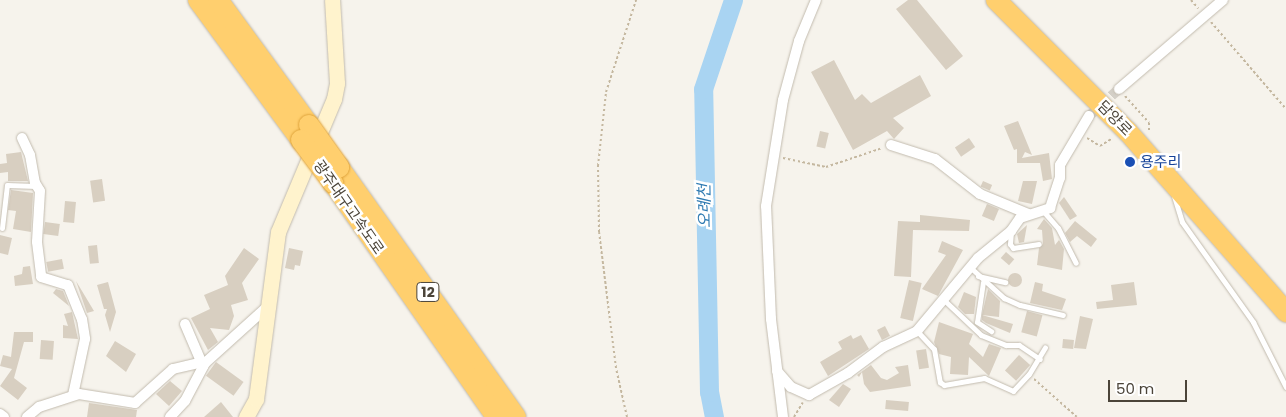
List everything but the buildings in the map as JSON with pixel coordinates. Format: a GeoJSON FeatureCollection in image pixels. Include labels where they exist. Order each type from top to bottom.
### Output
{"type":"FeatureCollection","features":[{"type":"Feature","properties":{"kind":"highway","name":"광주대구고속도로"},"geometry":{"type":"LineString","coordinates":[[198,0],[305,132]]}},
{"type":"Feature","properties":{"kind":"highway","name":"광주대구고속도로"},"geometry":{"type":"LineString","coordinates":[[218,0],[305,132],[516,417]]}},
{"type":"Feature","properties":{"kind":"highway","name":"담양로"},"geometry":{"type":"LineString","coordinates":[[996,0],[1149,155],[1286,312]]}},
{"type":"Feature","properties":{"kind":"highway","name":"광주대구고속도로"},"geometry":{"type":"LineString","coordinates":[[336,175],[496,417]]}},
{"type":"Feature","properties":{"kind":"street"},"geometry":{"type":"LineString","coordinates":[[246,417],[256,399],[267,306],[283,218],[334,99],[337,83],[332,0]]}},
{"type":"Feature","properties":{"kind":"street"},"geometry":{"type":"LineString","coordinates":[[783,417],[777,371],[766,206],[773,156],[792,64],[816,0]]}},
{"type":"Feature","properties":{"kind":"street"},"geometry":{"type":"LineString","coordinates":[[1119,89],[1223,0]]}},
{"type":"Feature","properties":{"kind":"street"},"geometry":{"type":"LineString","coordinates":[[891,145],[934,159],[980,194],[1028,214],[1044,212],[1056,194],[1060,165],[1089,116]]}},
{"type":"Feature","properties":{"kind":"street"},"geometry":{"type":"LineString","coordinates":[[22,138],[30,155],[36,186],[40,191],[36,242],[41,277],[68,285],[82,319],[85,338],[73,395]]}},
{"type":"Feature","properties":{"kind":"street"},"geometry":{"type":"LineString","coordinates":[[777,371],[791,387],[809,395],[848,373],[883,347],[917,331],[944,300],[974,272],[1028,214]]}},
{"type":"Feature","properties":{"kind":"street"},"geometry":{"type":"LineString","coordinates":[[170,417],[185,401],[203,366],[267,306]]}},
{"type":"Feature","properties":{"kind":"street"},"geometry":{"type":"LineString","coordinates":[[185,324],[203,366]]}},
{"type":"Feature","properties":{"kind":"street"},"geometry":{"type":"LineString","coordinates":[[27,417],[39,407],[73,395],[134,403],[173,369],[199,363],[203,366]]}},
{"type":"Feature","properties":{"kind":"street"},"geometry":{"type":"LineString","coordinates":[[0,414],[4,417]]}},
{"type":"Feature","properties":{"kind":"lane"},"geometry":{"type":"LineString","coordinates":[[1168,177],[1182,222],[1253,322],[1286,387]]}},
{"type":"Feature","properties":{"kind":"lane"},"geometry":{"type":"LineString","coordinates":[[0,186],[36,186]]}},
{"type":"Feature","properties":{"kind":"lane"},"geometry":{"type":"LineString","coordinates":[[2,228],[7,186]]}},
{"type":"Feature","properties":{"kind":"lane"},"geometry":{"type":"LineString","coordinates":[[1044,212],[1058,228],[1076,263]]}},
{"type":"Feature","properties":{"kind":"lane"},"geometry":{"type":"LineString","coordinates":[[1011,231],[1010,244],[1013,248],[1040,244]]}},
{"type":"Feature","properties":{"kind":"lane"},"geometry":{"type":"LineString","coordinates":[[974,272],[982,282],[1004,298],[1020,305],[1063,315]]}},
{"type":"Feature","properties":{"kind":"lane"},"geometry":{"type":"LineString","coordinates":[[974,272],[1005,282]]}},
{"type":"Feature","properties":{"kind":"lane"},"geometry":{"type":"LineString","coordinates":[[982,282],[976,322],[991,331]]}},
{"type":"Feature","properties":{"kind":"lane"},"geometry":{"type":"LineString","coordinates":[[944,300],[981,335],[1018,345],[1040,359]]}},
{"type":"Feature","properties":{"kind":"lane"},"geometry":{"type":"LineString","coordinates":[[917,331],[934,349],[940,382],[944,385],[984,378],[1013,391],[1040,359],[1045,347]]}},
{"type":"Feature","properties":{"kind":"path"},"geometry":{"type":"LineString","coordinates":[[626,417],[616,368],[599,232],[598,166],[606,92],[636,0]]}},
{"type":"Feature","properties":{"kind":"path"},"geometry":{"type":"LineString","coordinates":[[1191,0],[1286,109]]}},
{"type":"Feature","properties":{"kind":"path"},"geometry":{"type":"LineString","coordinates":[[1119,89],[1149,123],[1149,155]]}},
{"type":"Feature","properties":{"kind":"path"},"geometry":{"type":"LineString","coordinates":[[1079,132],[1100,146],[1111,139]]}},
{"type":"Feature","properties":{"kind":"path"},"geometry":{"type":"LineString","coordinates":[[773,156],[826,167],[891,145]]}},
{"type":"Feature","properties":{"kind":"path"},"geometry":{"type":"LineString","coordinates":[[1029,374],[1077,417]]}},
{"type":"Feature","properties":{"kind":"path"},"geometry":{"type":"LineString","coordinates":[[794,417],[809,395]]}},
{"type":"Feature","properties":{"kind":"waterway","name":"오례천"},"geometry":{"type":"LineString","coordinates":[[714,417],[709,392],[703,89],[733,0]]}},
{"type":"Feature","properties":{"kind":"tunnel"},"geometry":{"type":"LineString","coordinates":[[1089,116],[1119,89]]}},
{"type":"Feature","properties":{"kind":"place","name":"용주리"},"geometry":{"type":"Point","coordinates":[1130,162]}}]}
